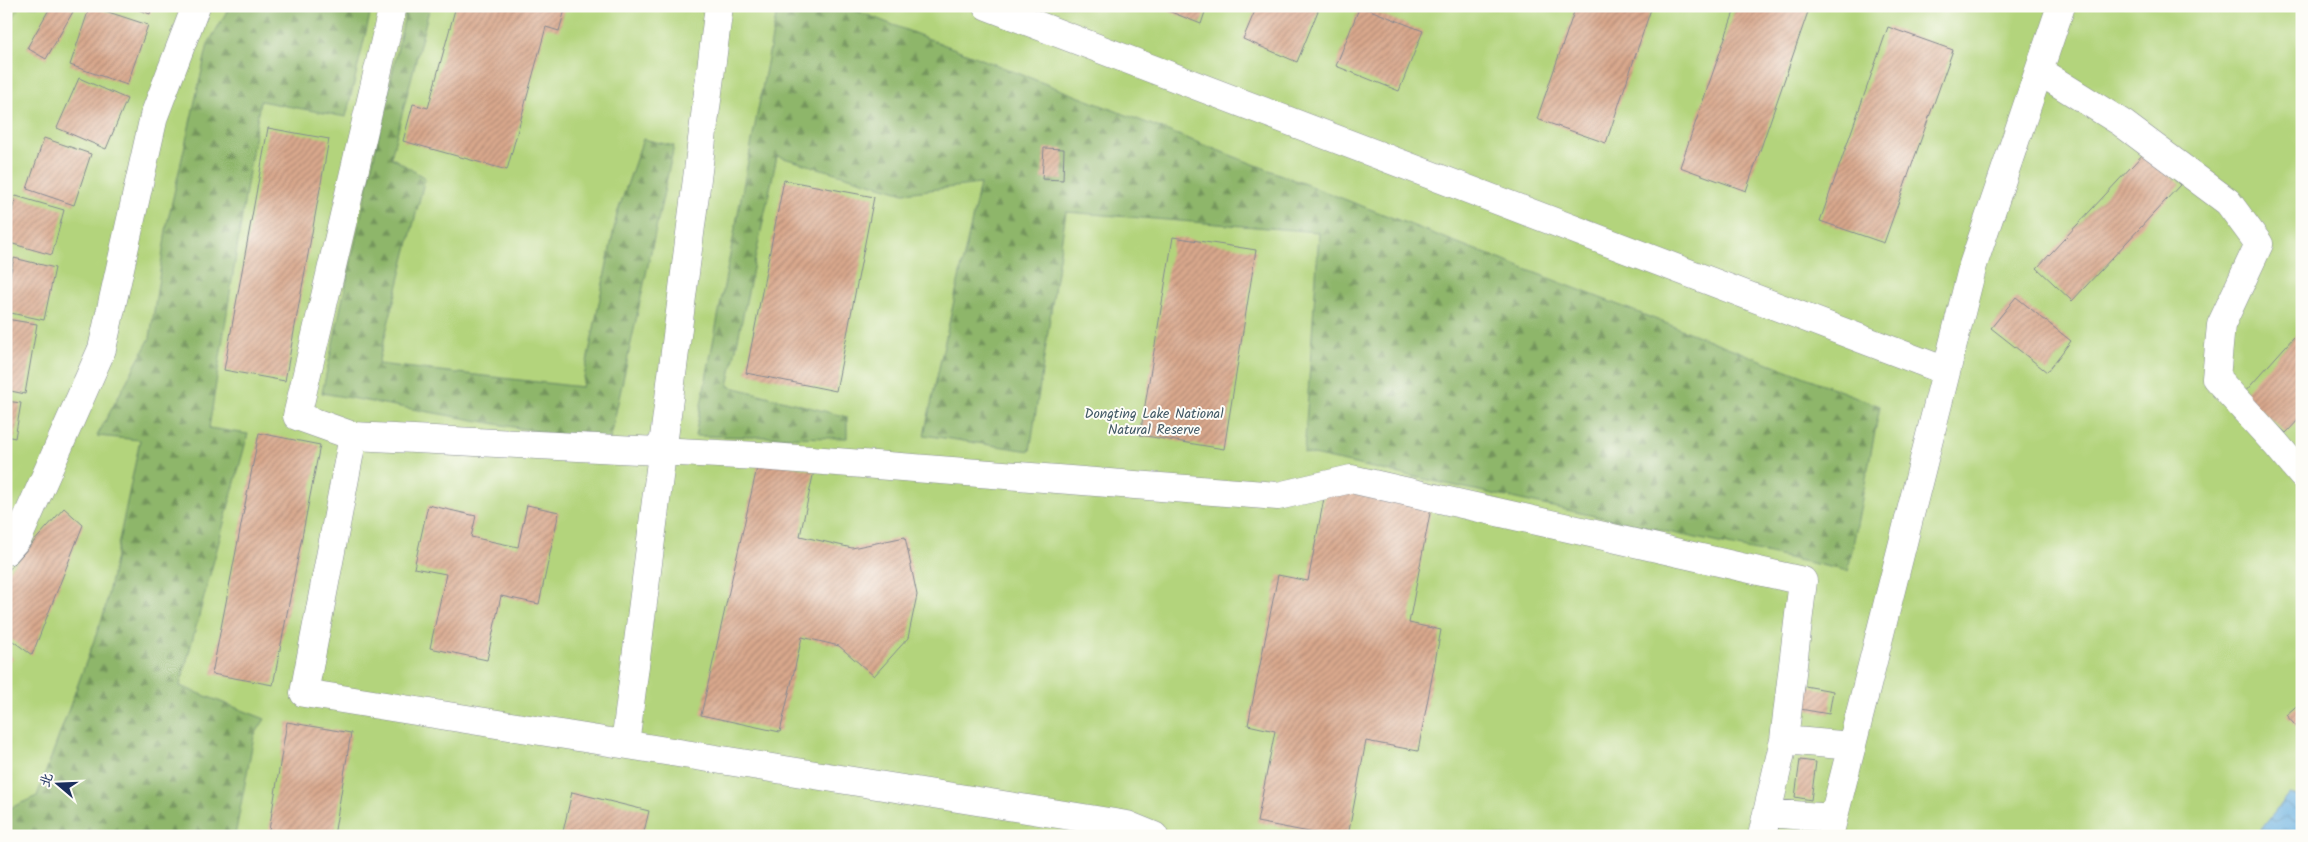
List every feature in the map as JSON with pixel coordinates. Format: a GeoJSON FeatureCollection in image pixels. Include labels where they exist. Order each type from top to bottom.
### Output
{"type":"FeatureCollection","features":[{"type":"Feature","properties":{"kind":"street"},"geometry":{"type":"LineString","coordinates":[[6,551],[18,536],[102,349],[154,116],[196,6]]}},
{"type":"Feature","properties":{"kind":"street"},"geometry":{"type":"LineString","coordinates":[[393,6],[297,416],[354,436],[759,456],[1278,496],[1351,479],[1803,581],[1784,740],[1764,824],[1831,827],[1974,265],[2061,6]]}},
{"type":"Feature","properties":{"kind":"street"},"geometry":{"type":"LineString","coordinates":[[625,744],[719,6]]}},
{"type":"Feature","properties":{"kind":"street"},"geometry":{"type":"LineString","coordinates":[[987,6],[1946,371]]}},
{"type":"Feature","properties":{"kind":"street"},"geometry":{"type":"LineString","coordinates":[[2039,71],[2122,123],[2228,202],[2259,244],[2221,325],[2216,378],[2276,444],[2302,476]]}},
{"type":"Feature","properties":{"kind":"street"},"geometry":{"type":"LineString","coordinates":[[354,436],[304,693],[1128,825],[1154,836]]}},
{"type":"Feature","properties":{"kind":"street"},"geometry":{"type":"LineString","coordinates":[[1784,740],[1852,746]]}},
{"type":"Feature","properties":{"kind":"green space","name":"Dongting Lake National Natural Reserve"},"geometry":{"type":"Polygon","coordinates":[[[6,6],[2302,6],[2302,836],[6,836],[6,6]]]}},
{"type":"Feature","properties":{"kind":"green space"},"geometry":{"type":"Polygon","coordinates":[[[6,6],[19,6],[6,32],[6,6]]]}},
{"type":"Feature","properties":{"kind":"green space"},"geometry":{"type":"Polygon","coordinates":[[[230,6],[372,6],[346,117],[260,101],[209,428],[248,434],[180,686],[265,719],[254,736],[235,836],[6,836],[6,810],[37,796],[104,613],[140,440],[97,436],[150,338],[167,224],[208,44],[230,6]]]}},
{"type":"Feature","properties":{"kind":"green space"},"geometry":{"type":"Polygon","coordinates":[[[407,6],[430,6],[391,157],[425,178],[378,364],[582,387],[617,214],[643,139],[674,146],[609,444],[322,393],[407,6]]]}},
{"type":"Feature","properties":{"kind":"green space"},"geometry":{"type":"Polygon","coordinates":[[[778,6],[844,6],[1880,406],[1848,571],[1304,453],[1319,232],[1066,212],[1030,451],[924,435],[980,184],[904,193],[777,156],[728,386],[847,417],[847,438],[695,436],[778,6]]]}},
{"type":"Feature","properties":{"kind":"water"},"geometry":{"type":"Polygon","coordinates":[[[2289,794],[2302,797],[2302,836],[2256,836],[2289,794]]]}},
{"type":"Feature","properties":{"kind":"building"},"geometry":{"type":"Polygon","coordinates":[[[51,6],[67,6],[74,10],[46,59],[27,48],[51,6]]]}},
{"type":"Feature","properties":{"kind":"building"},"geometry":{"type":"Polygon","coordinates":[[[90,6],[148,25],[127,85],[70,65],[90,6]]]}},
{"type":"Feature","properties":{"kind":"building"},"geometry":{"type":"Polygon","coordinates":[[[129,6],[152,6],[150,14],[129,6]]]}},
{"type":"Feature","properties":{"kind":"building"},"geometry":{"type":"Polygon","coordinates":[[[456,6],[566,6],[559,31],[546,27],[507,170],[403,141],[413,104],[428,108],[456,6]]]}},
{"type":"Feature","properties":{"kind":"building"},"geometry":{"type":"Polygon","coordinates":[[[1156,6],[1207,6],[1201,24],[1156,6]]]}},
{"type":"Feature","properties":{"kind":"building"},"geometry":{"type":"Polygon","coordinates":[[[1257,6],[1320,6],[1297,62],[1243,39],[1257,6]]]}},
{"type":"Feature","properties":{"kind":"building"},"geometry":{"type":"Polygon","coordinates":[[[1360,6],[1423,31],[1399,91],[1336,66],[1360,6]]]}},
{"type":"Feature","properties":{"kind":"building"},"geometry":{"type":"Polygon","coordinates":[[[1576,6],[1652,6],[1606,143],[1537,119],[1576,6]]]}},
{"type":"Feature","properties":{"kind":"building"},"geometry":{"type":"Polygon","coordinates":[[[1736,6],[1810,6],[1746,191],[1680,167],[1736,6]]]}},
{"type":"Feature","properties":{"kind":"building"},"geometry":{"type":"Polygon","coordinates":[[[1888,27],[1953,50],[1884,243],[1820,221],[1888,27]]]}},
{"type":"Feature","properties":{"kind":"building"},"geometry":{"type":"Polygon","coordinates":[[[79,78],[127,99],[106,149],[57,128],[79,78]]]}},
{"type":"Feature","properties":{"kind":"building"},"geometry":{"type":"Polygon","coordinates":[[[268,128],[329,139],[285,381],[224,370],[268,128]]]}},
{"type":"Feature","properties":{"kind":"building"},"geometry":{"type":"Polygon","coordinates":[[[44,138],[91,154],[74,205],[27,189],[44,138]]]}},
{"type":"Feature","properties":{"kind":"building"},"geometry":{"type":"Polygon","coordinates":[[[1044,148],[1064,149],[1063,180],[1042,179],[1044,148]]]}},
{"type":"Feature","properties":{"kind":"building"},"geometry":{"type":"Polygon","coordinates":[[[2145,152],[2180,185],[2072,301],[2037,268],[2145,152]]]}},
{"type":"Feature","properties":{"kind":"building"},"geometry":{"type":"Polygon","coordinates":[[[784,180],[874,197],[836,391],[746,373],[784,180]]]}},
{"type":"Feature","properties":{"kind":"building"},"geometry":{"type":"Polygon","coordinates":[[[16,196],[64,210],[52,255],[6,242],[6,232],[16,196]]]}},
{"type":"Feature","properties":{"kind":"building"},"geometry":{"type":"Polygon","coordinates":[[[1173,237],[1256,250],[1224,449],[1140,435],[1173,237]]]}},
{"type":"Feature","properties":{"kind":"building"},"geometry":{"type":"Polygon","coordinates":[[[14,258],[55,268],[44,320],[6,312],[6,292],[14,258]]]}},
{"type":"Feature","properties":{"kind":"building"},"geometry":{"type":"Polygon","coordinates":[[[2016,297],[2071,341],[2047,372],[1991,328],[2016,297]]]}},
{"type":"Feature","properties":{"kind":"building"},"geometry":{"type":"Polygon","coordinates":[[[6,319],[37,324],[25,394],[6,390],[6,319]]]}},
{"type":"Feature","properties":{"kind":"building"},"geometry":{"type":"Polygon","coordinates":[[[2302,328],[2302,416],[2286,433],[2243,394],[2302,328]]]}},
{"type":"Feature","properties":{"kind":"building"},"geometry":{"type":"Polygon","coordinates":[[[6,401],[21,403],[15,438],[6,436],[6,401]]]}},
{"type":"Feature","properties":{"kind":"building"},"geometry":{"type":"Polygon","coordinates":[[[259,433],[320,445],[273,685],[212,674],[259,433]]]}},
{"type":"Feature","properties":{"kind":"building"},"geometry":{"type":"Polygon","coordinates":[[[759,459],[814,471],[800,536],[852,548],[905,537],[917,595],[908,638],[874,676],[839,646],[802,637],[780,732],[701,715],[759,459]]]}},
{"type":"Feature","properties":{"kind":"building"},"geometry":{"type":"Polygon","coordinates":[[[1326,488],[1431,508],[1409,623],[1441,630],[1418,751],[1366,741],[1348,836],[1330,836],[1257,822],[1275,731],[1248,725],[1278,575],[1308,581],[1326,488]]]}},
{"type":"Feature","properties":{"kind":"building"},"geometry":{"type":"Polygon","coordinates":[[[428,505],[476,516],[471,537],[518,547],[527,505],[559,512],[539,604],[501,596],[487,660],[430,648],[446,574],[414,568],[428,505]]]}},
{"type":"Feature","properties":{"kind":"building"},"geometry":{"type":"Polygon","coordinates":[[[64,508],[83,525],[32,655],[6,636],[6,573],[64,508]]]}},
{"type":"Feature","properties":{"kind":"building"},"geometry":{"type":"Polygon","coordinates":[[[6,653],[13,658],[6,666],[6,653]]]}},
{"type":"Feature","properties":{"kind":"building"},"geometry":{"type":"Polygon","coordinates":[[[1805,686],[1833,691],[1829,714],[1800,709],[1805,686]]]}},
{"type":"Feature","properties":{"kind":"building"},"geometry":{"type":"Polygon","coordinates":[[[2302,701],[2302,733],[2286,715],[2302,701]]]}},
{"type":"Feature","properties":{"kind":"building"},"geometry":{"type":"Polygon","coordinates":[[[287,722],[351,733],[334,836],[268,836],[287,722]]]}},
{"type":"Feature","properties":{"kind":"building"},"geometry":{"type":"Polygon","coordinates":[[[1800,760],[1816,762],[1811,800],[1795,797],[1800,760]]]}},
{"type":"Feature","properties":{"kind":"building"},"geometry":{"type":"Polygon","coordinates":[[[572,792],[649,811],[643,836],[562,836],[572,792]]]}}]}
